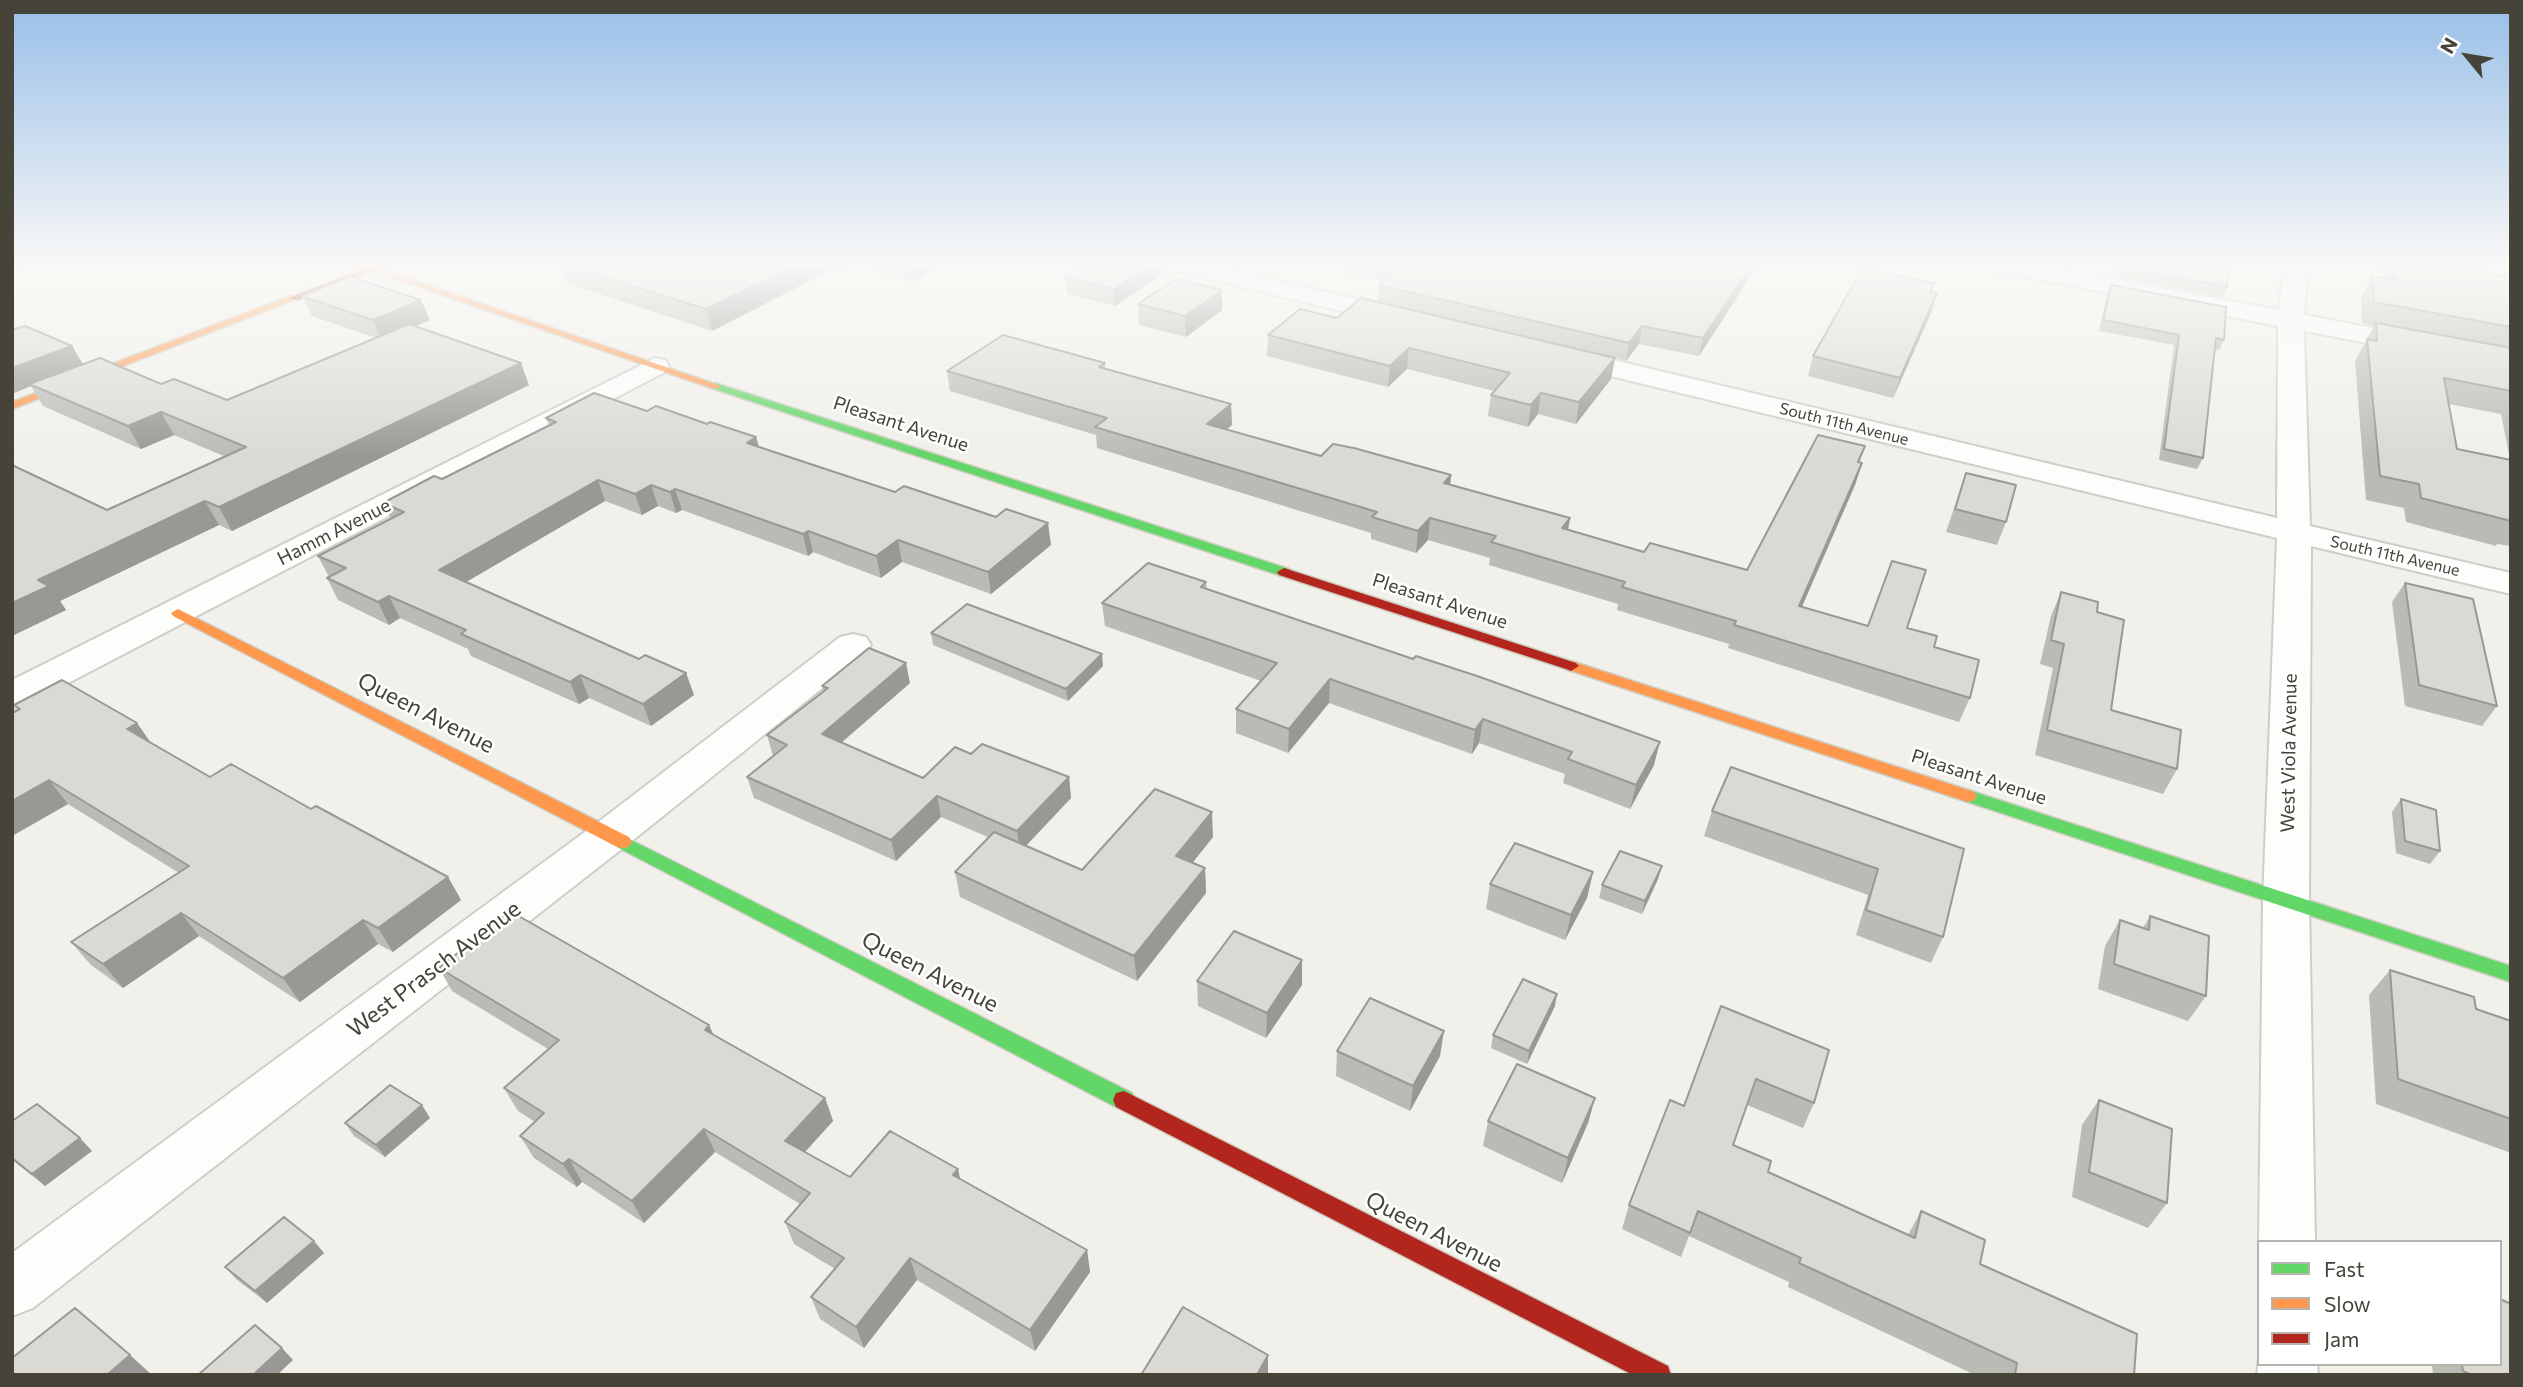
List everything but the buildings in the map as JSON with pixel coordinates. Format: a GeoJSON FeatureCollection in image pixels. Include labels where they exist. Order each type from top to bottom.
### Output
{"type":"FeatureCollection","features":[{"type":"Feature","properties":{"kind":"street"},"geometry":{"type":"LineString","coordinates":[[12,406],[209,329]]}},
{"type":"Feature","properties":{"kind":"street","name":"Pleasant Avenue"},"geometry":{"type":"LineString","coordinates":[[551,329],[655,366],[2511,974]]}},
{"type":"Feature","properties":{"kind":"street","name":"West Viola Avenue"},"geometry":{"type":"LineString","coordinates":[[2287,1240],[2286,900],[2294,532],[2291,329]]}},
{"type":"Feature","properties":{"kind":"street"},"geometry":{"type":"LineString","coordinates":[[2337,329],[2511,362]]}},
{"type":"Feature","properties":{"kind":"street","name":"South 11th Avenue"},"geometry":{"type":"LineString","coordinates":[[1542,351],[2511,584]]}},
{"type":"Feature","properties":{"kind":"street","name":"Hamm Avenue"},"geometry":{"type":"LineString","coordinates":[[12,696],[655,366]]}},
{"type":"Feature","properties":{"kind":"street","name":"Queen Avenue"},"geometry":{"type":"LineString","coordinates":[[178,612],[1659,1375]]}},
{"type":"Feature","properties":{"kind":"street","name":"West Prasch Avenue"},"geometry":{"type":"LineString","coordinates":[[12,1289],[612,834],[853,645]]}},
{"type":"Feature","properties":{"kind":"traffic: fast"},"geometry":{"type":"LineString","coordinates":[[715,386],[1284,572]]}},
{"type":"Feature","properties":{"kind":"traffic: fast"},"geometry":{"type":"LineString","coordinates":[[1968,796],[2511,974]]}},
{"type":"Feature","properties":{"kind":"traffic: fast"},"geometry":{"type":"LineString","coordinates":[[623,842],[1124,1100]]}},
{"type":"Feature","properties":{"kind":"traffic: slow"},"geometry":{"type":"LineString","coordinates":[[12,406],[214,329]]}},
{"type":"Feature","properties":{"kind":"traffic: slow"},"geometry":{"type":"LineString","coordinates":[[547,329],[715,386]]}},
{"type":"Feature","properties":{"kind":"traffic: slow"},"geometry":{"type":"LineString","coordinates":[[178,613],[623,842]]}},
{"type":"Feature","properties":{"kind":"traffic: slow"},"geometry":{"type":"LineString","coordinates":[[1571,666],[1968,796]]}},
{"type":"Feature","properties":{"kind":"traffic: jam"},"geometry":{"type":"LineString","coordinates":[[1284,572],[1571,666]]}},
{"type":"Feature","properties":{"kind":"traffic: jam"},"geometry":{"type":"LineString","coordinates":[[1124,1100],[1659,1375]]}}]}
